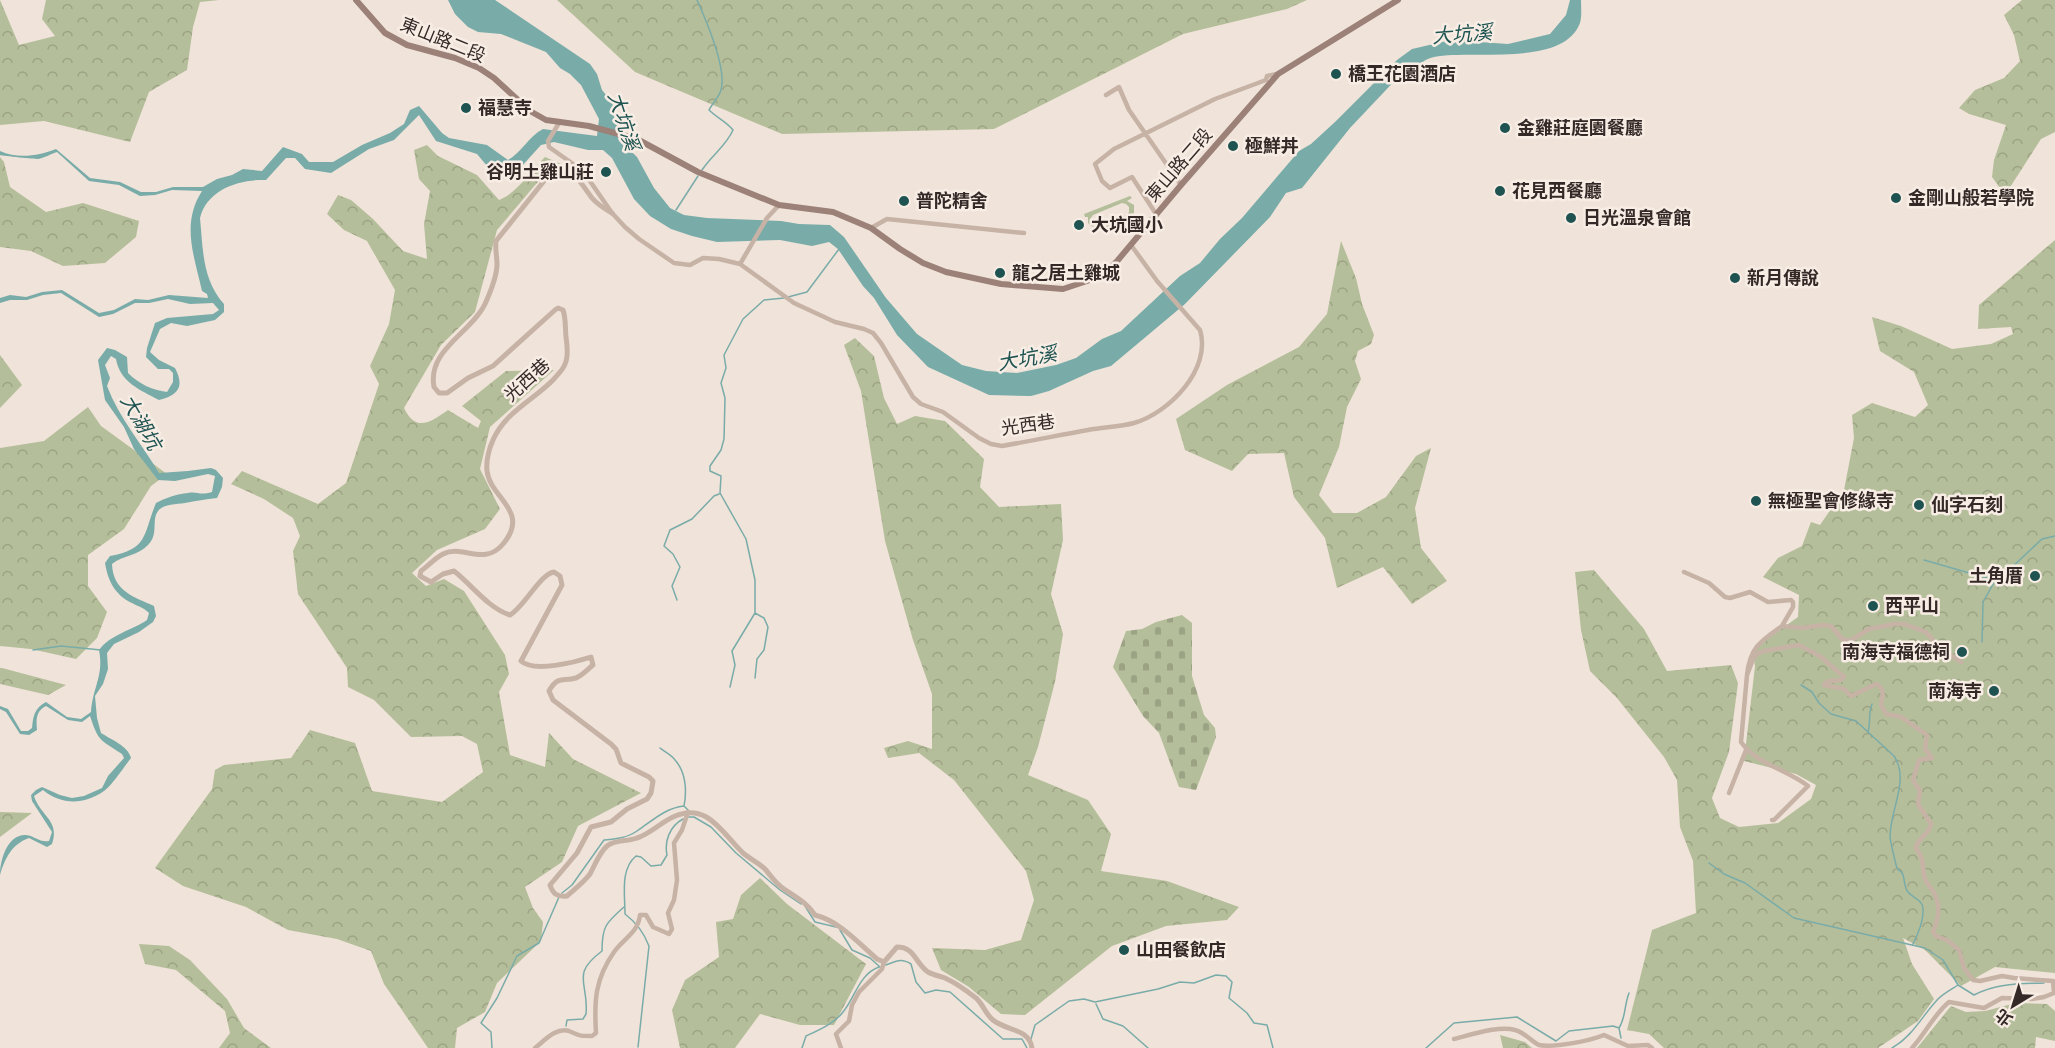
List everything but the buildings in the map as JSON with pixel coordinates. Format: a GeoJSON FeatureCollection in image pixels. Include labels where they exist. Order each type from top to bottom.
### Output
{"type":"FeatureCollection","features":[{"type":"Feature","properties":{"kind":"main road","name":"東山路二段"},"geometry":{"type":"LineString","coordinates":[[356,0],[378,27],[397,40],[479,68],[494,78],[530,111],[546,120],[589,126],[637,139],[698,172],[779,205],[833,212],[871,228],[923,263],[946,272],[983,281],[1063,289],[1096,278],[1113,265],[1278,74],[1398,0]]}},
{"type":"Feature","properties":{"kind":"street"},"geometry":{"type":"LineString","coordinates":[[1156,214],[1132,177],[1110,188],[1102,181],[1095,164],[1114,148],[1215,99],[1266,80],[1267,76],[1278,74]]}},
{"type":"Feature","properties":{"kind":"street"},"geometry":{"type":"LineString","coordinates":[[1106,94],[1119,87],[1130,110],[1180,185]]}},
{"type":"Feature","properties":{"kind":"street","name":"光西巷"},"geometry":{"type":"LineString","coordinates":[[559,123],[548,141],[549,147],[583,171],[612,213]]}},
{"type":"Feature","properties":{"kind":"street","name":"光西巷"},"geometry":{"type":"LineString","coordinates":[[688,812],[673,817],[637,839],[618,841],[608,846],[583,882],[567,896],[556,895],[550,885],[577,852],[591,827],[610,822],[627,809],[647,799],[651,793],[652,781],[649,777],[621,763],[616,749],[553,699],[549,691],[559,680],[576,678],[585,672],[593,665],[591,657],[573,663],[530,667],[521,661],[562,585],[560,576],[554,572],[547,574],[524,603],[510,615],[490,604],[454,571],[443,574],[431,582],[420,576],[421,572],[442,554],[456,552],[485,555],[494,552],[504,543],[513,526],[506,503],[488,476],[488,457],[492,442],[503,423],[550,383],[565,366],[567,346],[563,310],[558,308],[493,366],[468,378],[447,393],[439,393],[434,387],[434,370],[447,346],[475,320],[485,304],[497,265],[496,241],[548,176],[553,172],[567,170],[575,175],[592,199],[612,213],[639,239],[674,263],[690,266],[703,258],[740,264],[795,303],[835,322],[873,333],[913,398],[921,404],[944,412],[979,438],[1002,446],[1133,423],[1161,409],[1186,385],[1201,356],[1203,340],[1200,330],[1157,281],[1131,245]]}},
{"type":"Feature","properties":{"kind":"street"},"geometry":{"type":"LineString","coordinates":[[740,264],[767,218],[779,205]]}},
{"type":"Feature","properties":{"kind":"street"},"geometry":{"type":"LineString","coordinates":[[871,228],[886,219],[1024,233]]}},
{"type":"Feature","properties":{"kind":"street"},"geometry":{"type":"LineString","coordinates":[[1684,572],[1709,583],[1725,597],[1730,598],[1750,592],[1768,602],[1791,600],[1792,602],[1792,607],[1782,626],[1763,639],[1751,654],[1741,742],[1746,750],[1763,762],[1808,786],[1787,809],[1772,820]]}},
{"type":"Feature","properties":{"kind":"street"},"geometry":{"type":"LineString","coordinates":[[1782,626],[1803,628],[1822,625],[1831,627],[1842,639],[1850,641],[1869,629],[1904,624],[1926,632],[1940,648],[1962,662]]}},
{"type":"Feature","properties":{"kind":"street"},"geometry":{"type":"LineString","coordinates":[[1748,675],[1757,654],[1799,645],[1821,657],[1842,675],[1843,679],[1828,681],[1824,685],[1844,689],[1851,696],[1873,684],[1880,686],[1884,698],[1881,705],[1886,714],[1901,717],[1927,735],[1925,749],[1932,758],[1919,760],[1913,780],[1920,791],[1918,804],[1931,824],[1927,834],[1917,842],[1916,848],[1924,863],[1924,877],[1938,905],[1939,918],[1933,932],[1959,950],[1964,969],[1973,980],[1980,981],[2002,975],[2053,981],[2054,994],[2044,997],[2002,998],[1984,1008],[1966,1007],[1949,1002],[1912,1048]]}},
{"type":"Feature","properties":{"kind":"street"},"geometry":{"type":"LineString","coordinates":[[1729,793],[1746,750]]}},
{"type":"Feature","properties":{"kind":"street"},"geometry":{"type":"LineString","coordinates":[[535,1048],[560,1030],[568,1031],[576,1036],[592,1036],[596,1033],[595,996],[599,980],[613,953],[639,926],[640,915],[646,915],[653,927],[669,934],[672,929],[668,913],[674,900],[677,880],[674,843],[682,830],[688,812],[696,812],[716,824],[744,854],[764,868],[784,889],[799,897],[815,915],[829,919],[843,928],[877,959],[884,962]]}},
{"type":"Feature","properties":{"kind":"street"},"geometry":{"type":"LineString","coordinates":[[841,1048],[836,1034],[849,1021],[852,1005],[859,992],[882,969],[884,962],[897,947],[904,947],[914,953],[921,966],[929,973],[944,977],[978,1000],[991,1019],[1000,1025],[1025,1034],[1032,1048]]}},
{"type":"Feature","properties":{"kind":"street"},"geometry":{"type":"LineString","coordinates":[[1454,1039],[1491,1031],[1515,1029],[1538,1045],[1547,1047],[1589,1041],[1604,1035],[1628,1046],[1648,1045],[1652,1048]]}},
{"type":"Feature","properties":{"kind":"green space"},"geometry":{"type":"Polygon","coordinates":[[[0,0],[19,45],[55,36],[42,19],[46,0],[219,0],[200,2],[193,27],[187,70],[149,92],[130,142],[44,121],[0,125],[0,0]]]}},
{"type":"Feature","properties":{"kind":"green space"},"geometry":{"type":"Polygon","coordinates":[[[557,0],[1307,0],[1287,9],[1183,34],[994,129],[782,134],[635,72],[557,0]]]}},
{"type":"Feature","properties":{"kind":"green space"},"geometry":{"type":"Polygon","coordinates":[[[2022,0],[2055,0],[2055,132],[2041,139],[2005,195],[1992,177],[1994,160],[2006,125],[1969,114],[1959,108],[1975,90],[2004,78],[2020,61],[2014,35],[2004,15],[2022,0]]]}},
{"type":"Feature","properties":{"kind":"green space"},"geometry":{"type":"Polygon","coordinates":[[[427,145],[438,156],[477,175],[499,200],[518,187],[545,157],[561,164],[542,177],[497,230],[475,312],[441,345],[404,408],[414,421],[419,423],[430,421],[448,410],[478,428],[481,421],[462,406],[506,371],[554,370],[490,427],[480,469],[500,509],[485,529],[437,550],[412,573],[426,586],[444,579],[464,591],[505,655],[509,674],[499,692],[510,755],[545,767],[549,733],[573,759],[641,793],[578,826],[562,862],[525,887],[533,908],[543,922],[541,941],[497,983],[485,1012],[457,1028],[455,1048],[428,1048],[384,984],[371,951],[337,939],[288,930],[246,907],[183,886],[155,868],[212,789],[215,770],[224,765],[291,758],[310,730],[355,743],[372,791],[442,802],[483,772],[477,744],[462,736],[411,737],[374,700],[348,687],[347,668],[298,594],[293,551],[300,536],[293,518],[264,499],[231,484],[242,471],[318,504],[346,483],[379,384],[370,366],[389,324],[395,290],[367,241],[344,230],[327,214],[338,195],[351,200],[373,219],[403,251],[427,259],[424,224],[430,191],[419,179],[414,150],[427,145]]]}},
{"type":"Feature","properties":{"kind":"green space"},"geometry":{"type":"Polygon","coordinates":[[[0,157],[4,162],[10,187],[46,212],[83,203],[139,221],[136,237],[105,263],[63,266],[31,251],[0,247],[0,157]]]}},
{"type":"Feature","properties":{"kind":"green space"},"geometry":{"type":"Polygon","coordinates":[[[1130,196],[1132,198],[1127,201],[1134,205],[1131,218],[1103,228],[1092,226],[1084,214],[1130,196]],[[1122,203],[1093,215],[1090,219],[1092,223],[1099,226],[1127,215],[1129,207],[1122,203]]]}},
{"type":"Feature","properties":{"kind":"green space"},"geometry":{"type":"Polygon","coordinates":[[[2055,240],[2055,973],[1995,967],[1961,986],[1925,950],[1903,938],[1912,964],[1934,999],[1918,1021],[1878,1048],[1664,1048],[1649,1034],[1627,1030],[1652,930],[1696,913],[1693,861],[1680,827],[1677,780],[1664,757],[1617,698],[1590,671],[1581,630],[1575,572],[1594,570],[1644,629],[1667,671],[1731,665],[1738,683],[1729,752],[1712,798],[1720,818],[1739,827],[1778,823],[1811,799],[1816,785],[1796,774],[1744,761],[1755,666],[1752,650],[1798,617],[1799,595],[1763,577],[1778,558],[1802,546],[1811,522],[1820,525],[1844,490],[1854,438],[1852,415],[1872,403],[1915,417],[1928,405],[1914,372],[1880,351],[1872,317],[1901,326],[1952,349],[1991,344],[2013,334],[2011,327],[1978,329],[1979,305],[2055,240]]]}},
{"type":"Feature","properties":{"kind":"green space"},"geometry":{"type":"Polygon","coordinates":[[[1341,241],[1356,278],[1362,304],[1374,335],[1371,344],[1358,351],[1355,361],[1361,379],[1347,407],[1339,447],[1319,495],[1333,513],[1357,513],[1386,497],[1416,456],[1431,448],[1415,508],[1421,548],[1447,581],[1412,604],[1383,567],[1337,588],[1325,538],[1294,497],[1284,453],[1248,454],[1232,471],[1185,450],[1176,419],[1227,385],[1299,347],[1327,314],[1341,241]]]}},
{"type":"Feature","properties":{"kind":"green space"},"geometry":{"type":"Polygon","coordinates":[[[855,338],[874,356],[884,398],[897,424],[915,416],[945,421],[984,459],[980,487],[999,507],[1061,504],[1063,540],[1051,594],[1063,634],[1055,682],[1028,775],[1088,800],[1111,834],[1101,871],[1167,881],[1239,907],[1227,920],[1166,926],[1112,946],[1025,1015],[1001,1014],[969,987],[941,970],[932,948],[985,950],[1021,940],[1034,900],[1026,871],[954,780],[919,753],[888,758],[884,748],[908,741],[932,749],[932,694],[913,640],[885,541],[861,391],[844,345],[855,338]]]}},
{"type":"Feature","properties":{"kind":"green space"},"geometry":{"type":"Polygon","coordinates":[[[0,355],[22,385],[0,408],[0,355]]]}},
{"type":"Feature","properties":{"kind":"green space"},"geometry":{"type":"Polygon","coordinates":[[[88,407],[101,426],[167,474],[151,486],[124,529],[88,555],[88,586],[107,612],[97,638],[76,659],[31,649],[0,646],[0,448],[44,441],[88,407]]]}},
{"type":"Feature","properties":{"kind":"green space"},"geometry":{"type":"Polygon","coordinates":[[[1182,615],[1192,623],[1192,676],[1204,715],[1215,728],[1216,737],[1196,790],[1179,787],[1159,733],[1143,716],[1113,667],[1126,631],[1142,629],[1156,622],[1182,615]]]}},
{"type":"Feature","properties":{"kind":"green space"},"geometry":{"type":"Polygon","coordinates":[[[0,668],[66,685],[48,695],[0,684],[0,668]]]}},
{"type":"Feature","properties":{"kind":"green space"},"geometry":{"type":"Polygon","coordinates":[[[0,812],[32,813],[0,837],[0,812]]]}},
{"type":"Feature","properties":{"kind":"green space"},"geometry":{"type":"Polygon","coordinates":[[[760,878],[787,904],[866,964],[834,1025],[800,1025],[760,1014],[735,1048],[680,1048],[672,1010],[685,980],[719,957],[716,922],[733,919],[741,895],[760,878]]]}},
{"type":"Feature","properties":{"kind":"green space"},"geometry":{"type":"Polygon","coordinates":[[[139,944],[169,946],[190,960],[227,999],[244,1028],[271,1048],[219,1048],[230,1033],[225,1011],[176,970],[145,964],[139,944]]]}},
{"type":"Feature","properties":{"kind":"green space"},"geometry":{"type":"Polygon","coordinates":[[[2016,1003],[2047,1004],[2055,1011],[2055,1041],[2036,1037],[2035,1048],[1917,1048],[1951,1006],[1966,1012],[1985,1011],[2016,1003]]]}},
{"type":"Feature","properties":{"kind":"green space"},"geometry":{"type":"Polygon","coordinates":[[[1500,1035],[1525,1042],[1532,1048],[1503,1048],[1500,1035]]]}},
{"type":"Feature","properties":{"kind":"water"},"geometry":{"type":"Polygon","coordinates":[[[448,0],[495,0],[590,64],[597,74],[602,90],[612,102],[624,144],[637,157],[654,188],[670,208],[684,215],[707,218],[830,225],[844,237],[886,298],[917,334],[962,365],[986,371],[1017,373],[1056,365],[1076,358],[1102,339],[1121,331],[1180,276],[1200,263],[1299,151],[1311,144],[1397,60],[1412,49],[1451,40],[1508,44],[1550,34],[1566,15],[1570,0],[1581,0],[1581,12],[1580,23],[1570,37],[1555,46],[1514,54],[1434,57],[1402,73],[1350,128],[1302,188],[1286,193],[1270,217],[1185,304],[1111,366],[1031,396],[989,395],[928,367],[897,335],[874,298],[838,249],[829,242],[812,246],[780,240],[717,242],[671,229],[650,216],[634,199],[612,158],[603,150],[588,150],[554,142],[541,145],[511,178],[498,179],[477,154],[436,141],[419,115],[394,140],[369,149],[331,173],[305,169],[295,158],[286,158],[266,180],[246,181],[226,188],[210,200],[200,218],[205,263],[211,285],[224,304],[224,312],[215,320],[187,326],[171,323],[160,329],[150,352],[159,360],[175,368],[179,380],[178,389],[171,396],[159,400],[138,389],[126,379],[116,359],[111,356],[105,365],[110,378],[107,386],[112,398],[159,473],[211,468],[223,478],[222,487],[217,498],[162,507],[156,514],[151,542],[144,549],[112,564],[113,573],[120,587],[132,596],[154,606],[156,616],[153,622],[139,632],[114,644],[107,653],[108,669],[103,684],[95,696],[101,733],[123,747],[131,758],[108,788],[89,799],[65,801],[43,790],[34,796],[54,829],[52,844],[47,847],[29,838],[23,841],[10,852],[0,875],[3,856],[14,839],[26,835],[49,841],[52,832],[32,801],[31,795],[36,790],[42,787],[72,798],[84,796],[102,788],[108,776],[124,758],[122,754],[101,740],[90,716],[82,722],[68,720],[46,706],[37,716],[37,730],[29,735],[20,734],[0,706],[8,709],[21,731],[28,731],[32,728],[35,712],[46,702],[67,717],[81,719],[91,712],[100,667],[99,650],[115,636],[147,620],[149,613],[117,592],[110,581],[105,563],[110,556],[132,549],[143,539],[156,503],[180,494],[212,492],[215,476],[208,474],[175,481],[158,480],[134,449],[124,427],[105,400],[98,360],[107,348],[115,350],[127,357],[128,373],[132,377],[146,386],[167,392],[173,382],[173,373],[169,369],[158,369],[146,357],[155,323],[167,318],[213,314],[219,310],[213,303],[190,304],[168,299],[135,303],[113,314],[99,317],[61,293],[0,303],[0,298],[10,295],[26,297],[42,292],[62,290],[99,313],[114,310],[135,299],[148,300],[169,295],[208,298],[207,294],[202,291],[191,240],[192,215],[202,191],[172,190],[140,196],[119,185],[89,181],[57,152],[38,159],[0,155],[0,151],[28,156],[56,149],[90,178],[120,182],[141,192],[156,192],[173,187],[203,187],[243,169],[262,171],[283,147],[302,154],[309,162],[333,162],[404,124],[410,110],[419,106],[449,138],[487,145],[508,160],[543,129],[597,136],[599,119],[581,85],[560,68],[546,52],[501,34],[478,32],[468,27],[455,14],[448,0]]]}},
{"type":"Feature","properties":{"kind":"waterway"},"geometry":{"type":"LineString","coordinates":[[697,0],[715,45],[721,70],[721,90],[709,110],[733,130],[727,141],[702,170]]}},
{"type":"Feature","properties":{"kind":"waterway"},"geometry":{"type":"LineString","coordinates":[[676,210],[698,176]]}},
{"type":"Feature","properties":{"kind":"waterway"},"geometry":{"type":"LineString","coordinates":[[788,297],[807,292],[839,249]]}},
{"type":"Feature","properties":{"kind":"waterway"},"geometry":{"type":"LineString","coordinates":[[730,687],[735,665],[732,651],[755,613],[755,580],[746,539],[720,493],[721,476],[710,471],[710,466],[721,450],[724,439],[725,398],[721,383],[726,368],[724,355],[743,319],[764,300],[784,298]]}},
{"type":"Feature","properties":{"kind":"waterway"},"geometry":{"type":"LineString","coordinates":[[677,600],[672,586],[680,567],[673,554],[664,546],[670,530],[692,519],[714,496],[719,494]]}},
{"type":"Feature","properties":{"kind":"waterway"},"geometry":{"type":"LineString","coordinates":[[1982,642],[1983,602],[1996,579],[2042,539],[2055,536]]}},
{"type":"Feature","properties":{"kind":"waterway"},"geometry":{"type":"LineString","coordinates":[[1924,560],[1996,579]]}},
{"type":"Feature","properties":{"kind":"waterway"},"geometry":{"type":"LineString","coordinates":[[755,613],[764,618],[768,627],[764,650],[757,659],[755,678]]}},
{"type":"Feature","properties":{"kind":"waterway"},"geometry":{"type":"LineString","coordinates":[[33,650],[61,646],[101,650]]}},
{"type":"Feature","properties":{"kind":"waterway"},"geometry":{"type":"LineString","coordinates":[[1801,685],[1812,692],[1819,703],[1831,714],[1856,721],[1894,756],[1898,765],[1900,785],[1890,837],[1896,866],[1903,875],[1905,886],[1923,906],[1922,922],[1913,944]]}},
{"type":"Feature","properties":{"kind":"waterway"},"geometry":{"type":"LineString","coordinates":[[1868,732],[1872,704]]}},
{"type":"Feature","properties":{"kind":"waterway"},"geometry":{"type":"LineString","coordinates":[[660,748],[674,758],[679,765],[685,788],[684,806]]}},
{"type":"Feature","properties":{"kind":"waterway"},"geometry":{"type":"LineString","coordinates":[[562,893],[572,885],[604,840],[629,835],[671,809],[684,806],[688,810]]}},
{"type":"Feature","properties":{"kind":"waterway"},"geometry":{"type":"LineString","coordinates":[[687,817],[694,817],[711,827],[736,853],[780,890],[801,904]]}},
{"type":"Feature","properties":{"kind":"waterway"},"geometry":{"type":"LineString","coordinates":[[638,1047],[649,946],[640,928],[625,914],[625,875],[631,861],[636,856],[641,857],[651,866],[661,865],[667,855],[666,844],[669,834],[683,819]]}},
{"type":"Feature","properties":{"kind":"waterway"},"geometry":{"type":"LineString","coordinates":[[1709,863],[1724,874],[1745,883],[1794,918],[1925,948],[1943,960],[1958,985],[1974,995],[2000,986],[2044,983]]}},
{"type":"Feature","properties":{"kind":"waterway"},"geometry":{"type":"LineString","coordinates":[[492,1048],[491,1032],[481,1023],[497,998],[517,956],[539,943],[559,897]]}},
{"type":"Feature","properties":{"kind":"waterway"},"geometry":{"type":"LineString","coordinates":[[805,906],[815,922],[836,927]]}},
{"type":"Feature","properties":{"kind":"waterway"},"geometry":{"type":"LineString","coordinates":[[566,1026],[567,1020],[583,1019],[586,1014],[583,980],[586,966],[602,951],[604,930],[624,907]]}},
{"type":"Feature","properties":{"kind":"waterway"},"geometry":{"type":"LineString","coordinates":[[840,930],[852,950],[870,958],[880,967]]}},
{"type":"Feature","properties":{"kind":"waterway"},"geometry":{"type":"LineString","coordinates":[[886,965],[896,961],[908,962],[911,964],[916,982],[925,993],[936,990],[950,992],[1003,1039],[1022,1039],[1027,1048]]}},
{"type":"Feature","properties":{"kind":"waterway"},"geometry":{"type":"LineString","coordinates":[[802,1048],[806,1036],[840,1016],[862,981],[872,970],[879,967]]}},
{"type":"Feature","properties":{"kind":"waterway"},"geometry":{"type":"LineString","coordinates":[[1031,1039],[1035,1025],[1069,1001],[1084,999],[1095,1002],[1180,982],[1194,983],[1216,975],[1226,976],[1232,982],[1229,998],[1247,1013],[1254,1023],[1267,1025],[1273,1048]]}},
{"type":"Feature","properties":{"kind":"waterway"},"geometry":{"type":"LineString","coordinates":[[1892,1048],[1912,1032],[1938,999],[1958,985]]}},
{"type":"Feature","properties":{"kind":"waterway"},"geometry":{"type":"LineString","coordinates":[[1619,1028],[1629,993]]}},
{"type":"Feature","properties":{"kind":"waterway"},"geometry":{"type":"LineString","coordinates":[[1096,1004],[1103,1019],[1123,1026],[1148,1048]]}},
{"type":"Feature","properties":{"kind":"waterway"},"geometry":{"type":"LineString","coordinates":[[1426,1048],[1454,1023],[1517,1017],[1556,1041],[1569,1031],[1613,1026],[1619,1028],[1621,1038]]}},
{"type":"Feature","properties":{"kind":"place","name":"橋王花園酒店"},"geometry":{"type":"Point","coordinates":[1336,74]}},
{"type":"Feature","properties":{"kind":"place","name":"福慧寺"},"geometry":{"type":"Point","coordinates":[466,108]}},
{"type":"Feature","properties":{"kind":"place","name":"金雞莊庭園餐廳"},"geometry":{"type":"Point","coordinates":[1505,128]}},
{"type":"Feature","properties":{"kind":"place","name":"極鮮丼"},"geometry":{"type":"Point","coordinates":[1233,146]}},
{"type":"Feature","properties":{"kind":"place","name":"谷明土雞山莊"},"geometry":{"type":"Point","coordinates":[606,172]}},
{"type":"Feature","properties":{"kind":"place","name":"花見西餐廳"},"geometry":{"type":"Point","coordinates":[1500,191]}},
{"type":"Feature","properties":{"kind":"place","name":"金剛山般若學院"},"geometry":{"type":"Point","coordinates":[1896,198]}},
{"type":"Feature","properties":{"kind":"place","name":"普陀精舍"},"geometry":{"type":"Point","coordinates":[904,201]}},
{"type":"Feature","properties":{"kind":"place","name":"日光溫泉會館"},"geometry":{"type":"Point","coordinates":[1571,218]}},
{"type":"Feature","properties":{"kind":"place","name":"大坑國小"},"geometry":{"type":"Point","coordinates":[1079,225]}},
{"type":"Feature","properties":{"kind":"place","name":"龍之居土雞城"},"geometry":{"type":"Point","coordinates":[1000,273]}},
{"type":"Feature","properties":{"kind":"place","name":"新月傳說"},"geometry":{"type":"Point","coordinates":[1735,278]}},
{"type":"Feature","properties":{"kind":"place","name":"無極聖會修緣寺"},"geometry":{"type":"Point","coordinates":[1756,501]}},
{"type":"Feature","properties":{"kind":"place","name":"仙字石刻"},"geometry":{"type":"Point","coordinates":[1919,505]}},
{"type":"Feature","properties":{"kind":"place","name":"土角厝"},"geometry":{"type":"Point","coordinates":[2035,576]}},
{"type":"Feature","properties":{"kind":"place","name":"西平山"},"geometry":{"type":"Point","coordinates":[1873,606]}},
{"type":"Feature","properties":{"kind":"place","name":"南海寺福德祠"},"geometry":{"type":"Point","coordinates":[1962,652]}},
{"type":"Feature","properties":{"kind":"place","name":"南海寺"},"geometry":{"type":"Point","coordinates":[1994,691]}},
{"type":"Feature","properties":{"kind":"place","name":"山田餐飲店"},"geometry":{"type":"Point","coordinates":[1124,950]}},
{"type":"Feature","properties":{"kind":"water label","name":"大坑溪"},"geometry":{"type":"Point","coordinates":[1462,34]}},
{"type":"Feature","properties":{"kind":"water label","name":"大坑溪"},"geometry":{"type":"Point","coordinates":[624,121]}},
{"type":"Feature","properties":{"kind":"water label","name":"大坑溪"},"geometry":{"type":"Point","coordinates":[1027,358]}},
{"type":"Feature","properties":{"kind":"water label","name":"大湖坑"},"geometry":{"type":"Point","coordinates":[141,422]}}]}
